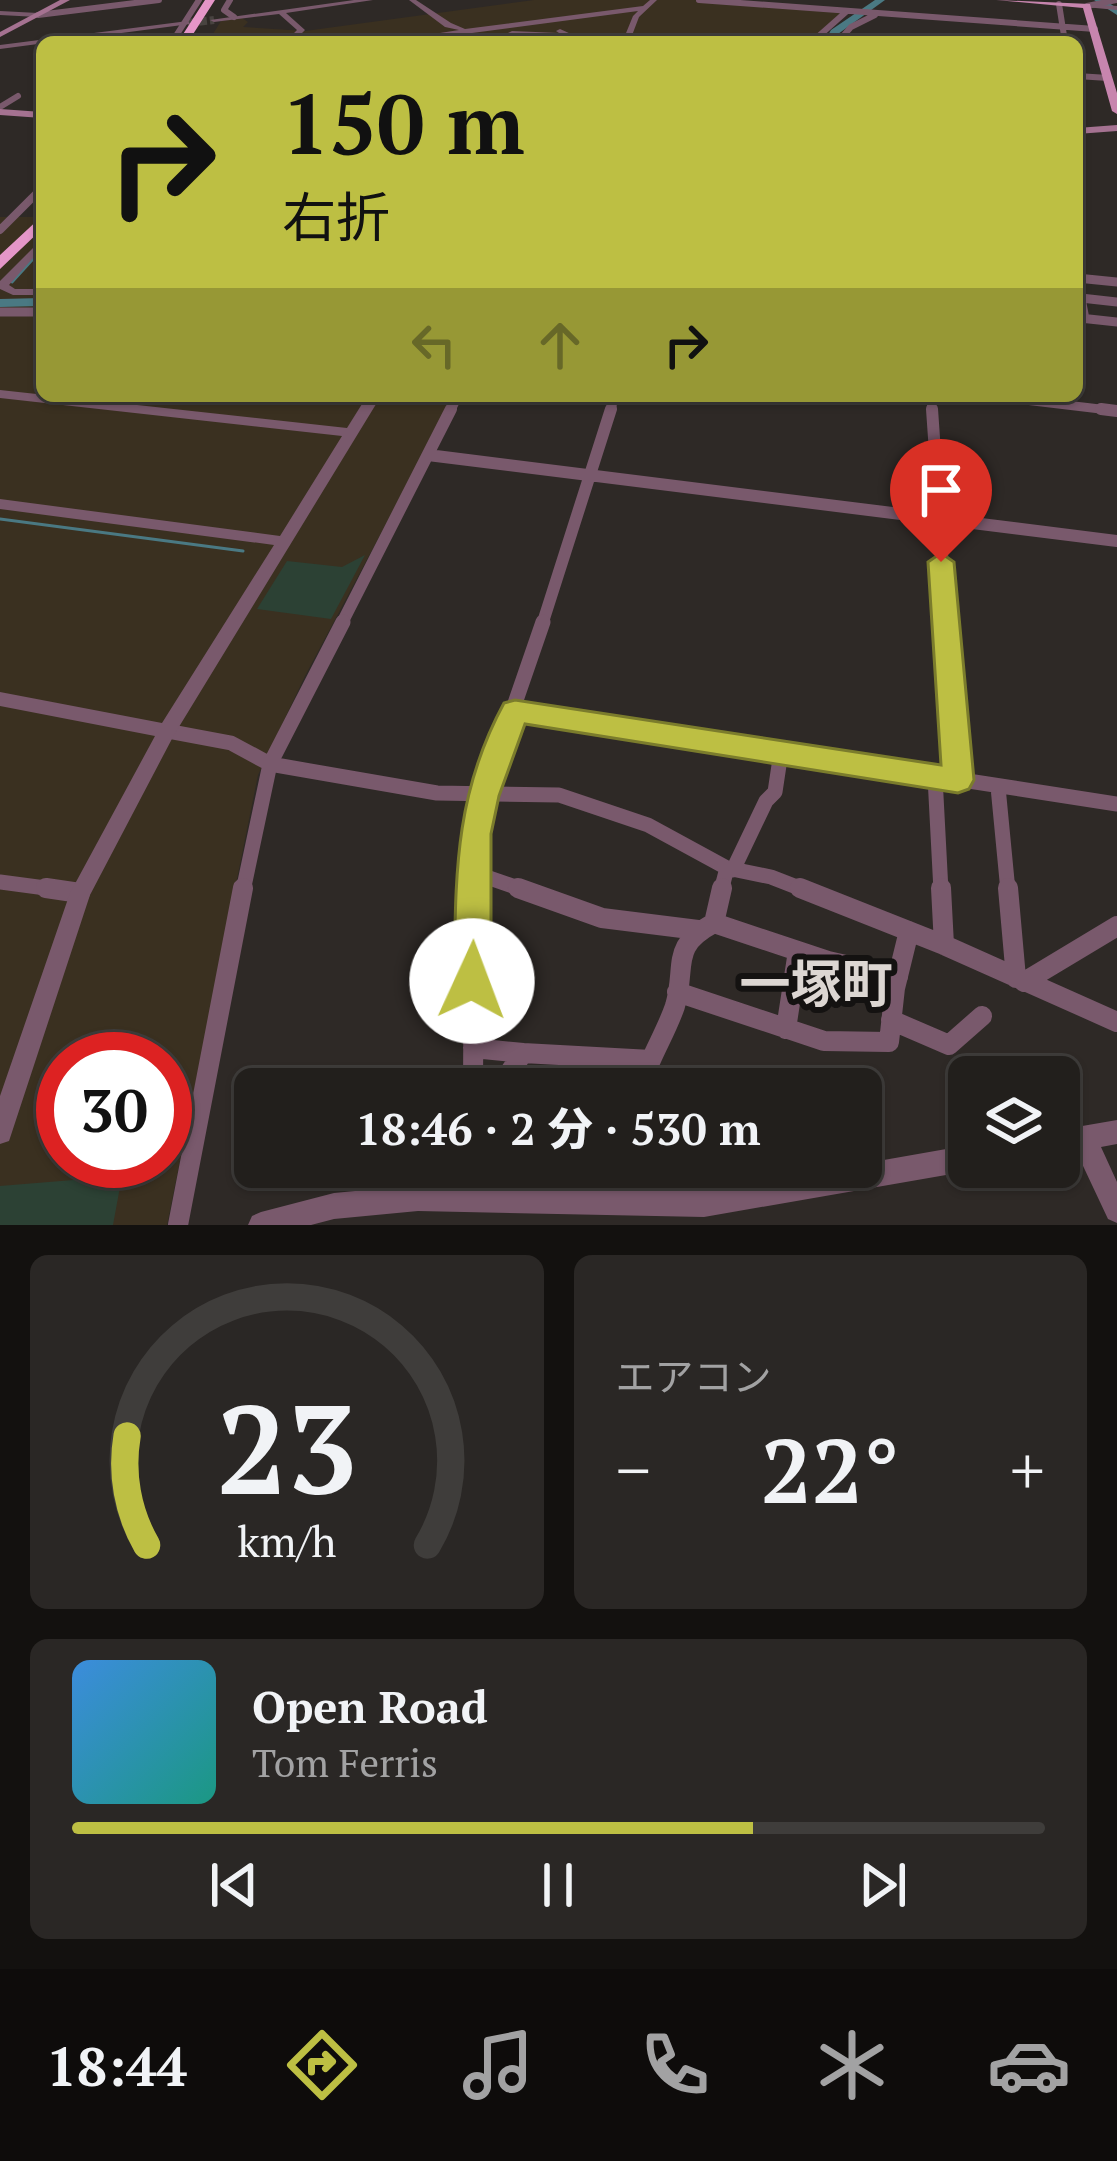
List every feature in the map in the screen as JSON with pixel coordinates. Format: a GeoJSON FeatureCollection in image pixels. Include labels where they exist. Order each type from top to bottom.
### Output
{"type":"FeatureCollection","features":[{"type":"Feature","properties":{"kind":"highway"},"geometry":{"type":"LineString","coordinates":[[187,36],[214,0]]}},
{"type":"Feature","properties":{"kind":"highway"},"geometry":{"type":"LineString","coordinates":[[196,36],[214,0]]}},
{"type":"Feature","properties":{"kind":"highway"},"geometry":{"type":"LineString","coordinates":[[0,250],[36,212]]}},
{"type":"Feature","properties":{"kind":"highway"},"geometry":{"type":"LineString","coordinates":[[0,264],[36,226]]}},
{"type":"Feature","properties":{"kind":"main road"},"geometry":{"type":"LineString","coordinates":[[0,33],[62,0]]}},
{"type":"Feature","properties":{"kind":"main road"},"geometry":{"type":"LineString","coordinates":[[1000,0],[1092,5],[1117,111]]}},
{"type":"Feature","properties":{"kind":"main road"},"geometry":{"type":"LineString","coordinates":[[0,109],[36,114]]}},
{"type":"Feature","properties":{"kind":"main road"},"geometry":{"type":"LineString","coordinates":[[1083,131],[1117,128]]}},
{"type":"Feature","properties":{"kind":"street"},"geometry":{"type":"LineString","coordinates":[[0,14],[34,15],[159,0]]}},
{"type":"Feature","properties":{"kind":"street"},"geometry":{"type":"LineString","coordinates":[[176,36],[199,0]]}},
{"type":"Feature","properties":{"kind":"street"},"geometry":{"type":"LineString","coordinates":[[230,0],[224,10],[234,17]]}},
{"type":"Feature","properties":{"kind":"street"},"geometry":{"type":"LineString","coordinates":[[214,20],[370,0]]}},
{"type":"Feature","properties":{"kind":"street"},"geometry":{"type":"LineString","coordinates":[[412,0],[448,26],[469,31],[569,36]]}},
{"type":"Feature","properties":{"kind":"street"},"geometry":{"type":"LineString","coordinates":[[629,36],[643,8],[654,0]]}},
{"type":"Feature","properties":{"kind":"street"},"geometry":{"type":"LineString","coordinates":[[699,0],[1095,29]]}},
{"type":"Feature","properties":{"kind":"street"},"geometry":{"type":"LineString","coordinates":[[1092,5],[1113,2]]}},
{"type":"Feature","properties":{"kind":"street"},"geometry":{"type":"LineString","coordinates":[[1059,4],[1064,36]]}},
{"type":"Feature","properties":{"kind":"street"},"geometry":{"type":"LineString","coordinates":[[432,36],[643,8]]}},
{"type":"Feature","properties":{"kind":"street"},"geometry":{"type":"LineString","coordinates":[[280,11],[301,30],[294,36]]}},
{"type":"Feature","properties":{"kind":"street"},"geometry":{"type":"LineString","coordinates":[[819,36],[850,11]]}},
{"type":"Feature","properties":{"kind":"street"},"geometry":{"type":"LineString","coordinates":[[843,36],[878,14]]}},
{"type":"Feature","properties":{"kind":"street"},"geometry":{"type":"LineString","coordinates":[[542,21],[569,36]]}},
{"type":"Feature","properties":{"kind":"street"},"geometry":{"type":"LineString","coordinates":[[84,36],[184,24]]}},
{"type":"Feature","properties":{"kind":"street"},"geometry":{"type":"LineString","coordinates":[[0,46],[36,42]]}},
{"type":"Feature","properties":{"kind":"street"},"geometry":{"type":"LineString","coordinates":[[1103,59],[1117,61]]}},
{"type":"Feature","properties":{"kind":"street"},"geometry":{"type":"LineString","coordinates":[[1083,76],[1108,78]]}},
{"type":"Feature","properties":{"kind":"street"},"geometry":{"type":"LineString","coordinates":[[0,109],[18,96]]}},
{"type":"Feature","properties":{"kind":"street"},"geometry":{"type":"LineString","coordinates":[[0,230],[36,194]]}},
{"type":"Feature","properties":{"kind":"street"},"geometry":{"type":"LineString","coordinates":[[0,215],[14,216]]}},
{"type":"Feature","properties":{"kind":"street"},"geometry":{"type":"LineString","coordinates":[[36,249],[2,286],[13,292],[36,292]]}},
{"type":"Feature","properties":{"kind":"street"},"geometry":{"type":"LineString","coordinates":[[1083,279],[1117,282]]}},
{"type":"Feature","properties":{"kind":"street"},"geometry":{"type":"LineString","coordinates":[[1083,298],[1117,302]]}},
{"type":"Feature","properties":{"kind":"street"},"geometry":{"type":"LineString","coordinates":[[0,312],[36,312]]}},
{"type":"Feature","properties":{"kind":"street"},"geometry":{"type":"LineString","coordinates":[[1083,318],[1116,325]]}},
{"type":"Feature","properties":{"kind":"street"},"geometry":{"type":"LineString","coordinates":[[0,394],[36,398]]}},
{"type":"Feature","properties":{"kind":"street"},"geometry":{"type":"LineString","coordinates":[[72,402],[351,433]]}},
{"type":"Feature","properties":{"kind":"street"},"geometry":{"type":"LineString","coordinates":[[0,1132],[80,893],[167,731],[370,402]]}},
{"type":"Feature","properties":{"kind":"street"},"geometry":{"type":"LineString","coordinates":[[178,1225],[211,1039],[270,764],[455,402]]}},
{"type":"Feature","properties":{"kind":"street"},"geometry":{"type":"LineString","coordinates":[[473,1068],[474,834],[613,402]]}},
{"type":"Feature","properties":{"kind":"street"},"geometry":{"type":"LineString","coordinates":[[931,402],[958,780]]}},
{"type":"Feature","properties":{"kind":"street"},"geometry":{"type":"LineString","coordinates":[[1081,402],[1117,410]]}},
{"type":"Feature","properties":{"kind":"street"},"geometry":{"type":"LineString","coordinates":[[428,455],[1117,541]]}},
{"type":"Feature","properties":{"kind":"street"},"geometry":{"type":"LineString","coordinates":[[0,504],[284,541]]}},
{"type":"Feature","properties":{"kind":"street"},"geometry":{"type":"LineString","coordinates":[[0,699],[231,743],[270,764],[437,793],[559,796],[648,825],[730,869],[770,877],[909,931],[1117,1022]]}},
{"type":"Feature","properties":{"kind":"street"},"geometry":{"type":"LineString","coordinates":[[515,711],[1117,804]]}},
{"type":"Feature","properties":{"kind":"street"},"geometry":{"type":"LineString","coordinates":[[647,1068],[677,992],[676,960],[706,927],[730,869],[766,801],[775,793],[781,752]]}},
{"type":"Feature","properties":{"kind":"street"},"geometry":{"type":"LineString","coordinates":[[935,778],[944,945]]}},
{"type":"Feature","properties":{"kind":"street"},"geometry":{"type":"LineString","coordinates":[[998,787],[1020,980]]}},
{"type":"Feature","properties":{"kind":"street"},"geometry":{"type":"LineString","coordinates":[[475,873],[602,918],[706,927],[898,977]]}},
{"type":"Feature","properties":{"kind":"street"},"geometry":{"type":"LineString","coordinates":[[0,882],[80,893]]}},
{"type":"Feature","properties":{"kind":"street"},"geometry":{"type":"LineString","coordinates":[[1020,980],[1117,926]]}},
{"type":"Feature","properties":{"kind":"street"},"geometry":{"type":"LineString","coordinates":[[677,992],[824,1041],[889,1042],[909,931]]}},
{"type":"Feature","properties":{"kind":"street"},"geometry":{"type":"LineString","coordinates":[[786,1029],[799,951]]}},
{"type":"Feature","properties":{"kind":"street"},"geometry":{"type":"LineString","coordinates":[[891,1020],[949,1045],[982,1016]]}},
{"type":"Feature","properties":{"kind":"street"},"geometry":{"type":"LineString","coordinates":[[473,1048],[651,1060]]}},
{"type":"Feature","properties":{"kind":"street"},"geometry":{"type":"LineString","coordinates":[[513,1068],[523,1053]]}},
{"type":"Feature","properties":{"kind":"street"},"geometry":{"type":"LineString","coordinates":[[1080,1138],[1117,1132]]}},
{"type":"Feature","properties":{"kind":"street"},"geometry":{"type":"LineString","coordinates":[[1080,1154],[1117,1210]]}},
{"type":"Feature","properties":{"kind":"street"},"geometry":{"type":"LineString","coordinates":[[261,1225],[334,1206],[418,1198],[704,1204],[948,1162]]}},
{"type":"Feature","properties":{"kind":"street"},"geometry":{"type":"LineString","coordinates":[[418,1198],[426,1188]]}},
{"type":"Feature","properties":{"kind":"street"},"geometry":{"type":"LineString","coordinates":[[566,1204],[578,1188]]}},
{"type":"Feature","properties":{"kind":"shaded area"},"geometry":{"type":"Polygon","coordinates":[[[534,0],[694,0],[843,11],[816,36],[212,36],[221,21],[242,18],[248,22],[243,27],[305,31],[534,0]]]}},
{"type":"Feature","properties":{"kind":"shaded area"},"geometry":{"type":"Polygon","coordinates":[[[0,217],[36,217],[36,402],[451,402],[305,676],[258,775],[192,1101],[192,1032],[36,1032],[36,1188],[174,1188],[167,1225],[0,1225],[0,217]]]}},
{"type":"Feature","properties":{"kind":"green space"},"geometry":{"type":"Polygon","coordinates":[[[365,555],[331,619],[257,609],[287,561],[342,567],[365,555]]]}},
{"type":"Feature","properties":{"kind":"green space"},"geometry":{"type":"Polygon","coordinates":[[[0,1186],[120,1188],[113,1225],[0,1225],[0,1186]]]}},
{"type":"Feature","properties":{"kind":"waterway"},"geometry":{"type":"LineString","coordinates":[[832,36],[881,0]]}},
{"type":"Feature","properties":{"kind":"waterway"},"geometry":{"type":"LineString","coordinates":[[1098,0],[1117,12]]}},
{"type":"Feature","properties":{"kind":"waterway"},"geometry":{"type":"LineString","coordinates":[[12,282],[36,256]]}},
{"type":"Feature","properties":{"kind":"waterway"},"geometry":{"type":"LineString","coordinates":[[0,303],[36,302]]}},
{"type":"Feature","properties":{"kind":"waterway"},"geometry":{"type":"LineString","coordinates":[[0,519],[243,551]]}},
{"type":"Feature","properties":{"kind":"tunnel"},"geometry":{"type":"LineString","coordinates":[[188,23],[214,20]]}},
{"type":"Feature","properties":{"kind":"district","name":"一塚町"},"geometry":{"type":"Point","coordinates":[816,984]}},
{"type":"Feature","properties":{"kind":"route"},"geometry":{"type":"LineString","coordinates":[[472,981],[474,834],[515,711],[958,780],[941,562]]}}]}
